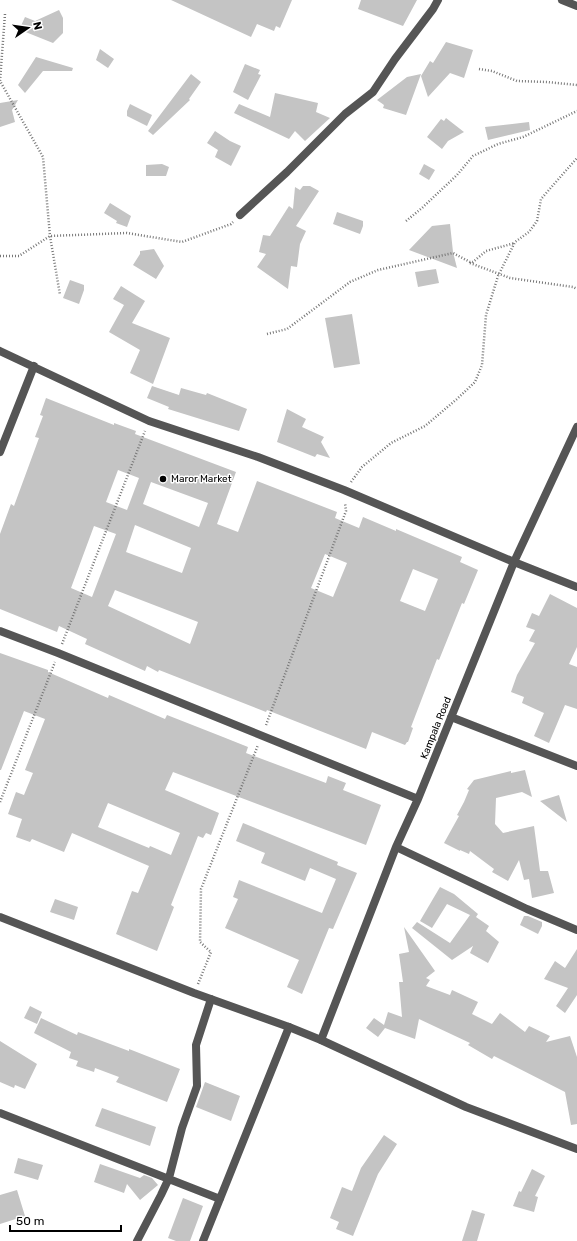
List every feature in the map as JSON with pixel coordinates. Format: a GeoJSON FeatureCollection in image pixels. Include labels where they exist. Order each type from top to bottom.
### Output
{"type":"FeatureCollection","features":[{"type":"Feature","properties":{"kind":"street"},"geometry":{"type":"LineString","coordinates":[[240,215],[287,172],[345,114],[373,92],[438,0]]}},
{"type":"Feature","properties":{"kind":"street"},"geometry":{"type":"LineString","coordinates":[[562,0],[577,6]]}},
{"type":"Feature","properties":{"kind":"street"},"geometry":{"type":"LineString","coordinates":[[0,351],[148,421],[258,457],[364,498],[514,562],[577,587]]}},
{"type":"Feature","properties":{"kind":"street"},"geometry":{"type":"LineString","coordinates":[[0,452],[34,366]]}},
{"type":"Feature","properties":{"kind":"street","name":"Kampala Road"},"geometry":{"type":"LineString","coordinates":[[321,1040],[396,847],[418,799],[514,562],[577,427]]}},
{"type":"Feature","properties":{"kind":"street"},"geometry":{"type":"LineString","coordinates":[[0,631],[58,653],[418,799]]}},
{"type":"Feature","properties":{"kind":"street"},"geometry":{"type":"LineString","coordinates":[[451,717],[577,766]]}},
{"type":"Feature","properties":{"kind":"street"},"geometry":{"type":"LineString","coordinates":[[396,847],[527,909],[577,930]]}},
{"type":"Feature","properties":{"kind":"street"},"geometry":{"type":"LineString","coordinates":[[0,917],[194,993],[289,1027],[321,1040],[466,1107],[577,1149]]}},
{"type":"Feature","properties":{"kind":"street"},"geometry":{"type":"LineString","coordinates":[[137,1241],[161,1195],[168,1178],[182,1128],[197,1086],[196,1045],[211,999]]}},
{"type":"Feature","properties":{"kind":"street"},"geometry":{"type":"LineString","coordinates":[[203,1241],[289,1027]]}},
{"type":"Feature","properties":{"kind":"street"},"geometry":{"type":"LineString","coordinates":[[0,1113],[220,1199]]}},
{"type":"Feature","properties":{"kind":"path"},"geometry":{"type":"LineString","coordinates":[[5,14],[0,81],[43,157],[50,236],[60,295]]}},
{"type":"Feature","properties":{"kind":"path"},"geometry":{"type":"LineString","coordinates":[[479,69],[492,71],[517,81],[577,85]]}},
{"type":"Feature","properties":{"kind":"path"},"geometry":{"type":"LineString","coordinates":[[406,221],[422,208],[473,156],[498,144],[523,137],[577,111]]}},
{"type":"Feature","properties":{"kind":"path"},"geometry":{"type":"LineString","coordinates":[[0,256],[19,256],[50,236],[126,233],[182,242],[231,224],[240,215]]}},
{"type":"Feature","properties":{"kind":"path"},"geometry":{"type":"LineString","coordinates":[[470,262],[473,262],[486,252],[515,242]]}},
{"type":"Feature","properties":{"kind":"path"},"geometry":{"type":"LineString","coordinates":[[267,334],[287,329],[350,282],[378,270],[453,253],[470,262],[510,278],[573,287],[577,289]]}},
{"type":"Feature","properties":{"kind":"path"},"geometry":{"type":"LineString","coordinates":[[0,802],[148,421]]}},
{"type":"Feature","properties":{"kind":"path"},"geometry":{"type":"LineString","coordinates":[[194,993],[211,952],[200,942],[201,889]]}},
{"type":"Feature","properties":{"kind":"building"},"geometry":{"type":"Polygon","coordinates":[[[171,0],[292,0],[280,28],[276,26],[274,31],[257,24],[251,37],[171,0]]]}},
{"type":"Feature","properties":{"kind":"building"},"geometry":{"type":"Polygon","coordinates":[[[361,0],[417,0],[403,26],[358,9],[361,0]]]}},
{"type":"Feature","properties":{"kind":"building"},"geometry":{"type":"Polygon","coordinates":[[[59,10],[63,18],[63,33],[53,43],[18,29],[20,28],[25,17],[35,21],[59,10]]]}},
{"type":"Feature","properties":{"kind":"building"},"geometry":{"type":"Polygon","coordinates":[[[446,42],[473,50],[464,78],[450,73],[428,97],[421,76],[430,61],[433,63],[446,42]]]}},
{"type":"Feature","properties":{"kind":"building"},"geometry":{"type":"Polygon","coordinates":[[[100,49],[114,59],[108,68],[96,60],[100,49]]]}},
{"type":"Feature","properties":{"kind":"building"},"geometry":{"type":"Polygon","coordinates":[[[36,57],[73,68],[72,71],[43,71],[25,93],[18,85],[36,57]]]}},
{"type":"Feature","properties":{"kind":"building"},"geometry":{"type":"Polygon","coordinates":[[[245,64],[260,70],[258,74],[261,75],[248,100],[233,92],[245,64]]]}},
{"type":"Feature","properties":{"kind":"building"},"geometry":{"type":"Polygon","coordinates":[[[191,74],[201,82],[189,99],[190,100],[153,135],[148,131],[191,74]]]}},
{"type":"Feature","properties":{"kind":"building"},"geometry":{"type":"Polygon","coordinates":[[[421,74],[406,115],[383,108],[384,105],[377,100],[407,77],[421,74]]]}},
{"type":"Feature","properties":{"kind":"building"},"geometry":{"type":"Polygon","coordinates":[[[275,93],[318,103],[316,112],[330,118],[305,141],[295,131],[289,139],[234,113],[239,104],[270,117],[275,93]]]}},
{"type":"Feature","properties":{"kind":"building"},"geometry":{"type":"Polygon","coordinates":[[[18,100],[12,110],[15,122],[0,127],[0,103],[18,100]]]}},
{"type":"Feature","properties":{"kind":"building"},"geometry":{"type":"Polygon","coordinates":[[[130,104],[152,115],[147,126],[127,116],[127,111],[130,104]]]}},
{"type":"Feature","properties":{"kind":"building"},"geometry":{"type":"Polygon","coordinates":[[[446,118],[464,132],[448,141],[442,149],[427,137],[441,119],[444,121],[446,118]]]}},
{"type":"Feature","properties":{"kind":"building"},"geometry":{"type":"Polygon","coordinates":[[[529,122],[530,130],[488,140],[485,127],[529,122]]]}},
{"type":"Feature","properties":{"kind":"building"},"geometry":{"type":"Polygon","coordinates":[[[215,131],[241,146],[231,166],[215,157],[218,150],[207,143],[215,131]]]}},
{"type":"Feature","properties":{"kind":"building"},"geometry":{"type":"Polygon","coordinates":[[[162,164],[169,167],[166,176],[146,176],[146,165],[162,164]]]}},
{"type":"Feature","properties":{"kind":"building"},"geometry":{"type":"Polygon","coordinates":[[[424,164],[435,170],[429,180],[419,174],[424,164]]]}},
{"type":"Feature","properties":{"kind":"building"},"geometry":{"type":"Polygon","coordinates":[[[303,186],[310,186],[319,191],[296,226],[306,231],[300,244],[297,267],[291,266],[288,289],[257,267],[266,254],[259,252],[263,235],[270,236],[289,206],[293,209],[295,187],[300,190],[303,186]]]}},
{"type":"Feature","properties":{"kind":"building"},"geometry":{"type":"Polygon","coordinates":[[[110,203],[131,216],[127,227],[116,223],[117,221],[104,213],[110,203]]]}},
{"type":"Feature","properties":{"kind":"building"},"geometry":{"type":"Polygon","coordinates":[[[337,212],[363,221],[360,234],[333,224],[337,212]]]}},
{"type":"Feature","properties":{"kind":"building"},"geometry":{"type":"Polygon","coordinates":[[[450,224],[453,252],[457,268],[409,250],[432,226],[450,224]]]}},
{"type":"Feature","properties":{"kind":"building"},"geometry":{"type":"Polygon","coordinates":[[[154,249],[164,266],[156,279],[133,265],[140,254],[140,251],[154,249]]]}},
{"type":"Feature","properties":{"kind":"building"},"geometry":{"type":"Polygon","coordinates":[[[436,269],[439,283],[418,287],[415,272],[436,269]]]}},
{"type":"Feature","properties":{"kind":"building"},"geometry":{"type":"Polygon","coordinates":[[[70,280],[84,285],[84,290],[79,304],[63,298],[70,280]]]}},
{"type":"Feature","properties":{"kind":"building"},"geometry":{"type":"Polygon","coordinates":[[[121,286],[145,301],[132,323],[170,338],[153,384],[130,373],[140,350],[109,332],[124,305],[113,299],[121,286]]]}},
{"type":"Feature","properties":{"kind":"building"},"geometry":{"type":"Polygon","coordinates":[[[352,314],[360,364],[334,368],[325,318],[352,314]]]}},
{"type":"Feature","properties":{"kind":"building"},"geometry":{"type":"Polygon","coordinates":[[[152,386],[179,395],[181,388],[206,395],[207,393],[247,409],[239,431],[168,409],[169,407],[147,398],[152,386]]]}},
{"type":"Feature","properties":{"kind":"building"},"geometry":{"type":"Polygon","coordinates":[[[46,398],[114,425],[114,423],[136,431],[135,434],[236,472],[217,524],[238,532],[257,481],[337,512],[335,518],[359,528],[363,517],[396,531],[396,529],[462,557],[460,562],[478,570],[464,604],[462,603],[439,660],[437,659],[411,727],[413,728],[408,742],[405,745],[372,732],[366,749],[159,670],[158,672],[147,666],[145,671],[85,644],[87,639],[59,626],[57,632],[0,609],[0,534],[11,504],[14,506],[39,438],[35,437],[43,416],[40,415],[46,398]],[[118,470],[106,502],[127,510],[139,478],[118,470]],[[151,482],[143,504],[199,527],[208,503],[151,482]],[[135,525],[126,552],[182,573],[191,548],[135,525]],[[94,526],[71,588],[92,597],[116,534],[94,526]],[[325,554],[311,588],[333,597],[347,563],[325,554]],[[413,569],[400,601],[425,611],[438,579],[413,569]],[[115,590],[108,606],[190,644],[198,622],[115,590]]]}},
{"type":"Feature","properties":{"kind":"building"},"geometry":{"type":"Polygon","coordinates":[[[287,409],[306,419],[302,427],[324,437],[321,442],[330,458],[317,454],[315,457],[277,442],[287,409]]]}},
{"type":"Feature","properties":{"kind":"building"},"geometry":{"type":"Polygon","coordinates":[[[550,594],[577,608],[577,647],[569,664],[577,667],[577,709],[565,705],[549,743],[534,736],[544,713],[522,703],[524,697],[511,692],[517,675],[535,643],[529,641],[535,630],[526,627],[532,613],[539,616],[550,594]]]}},
{"type":"Feature","properties":{"kind":"building"},"geometry":{"type":"Polygon","coordinates":[[[0,653],[48,670],[48,672],[108,698],[109,695],[165,719],[167,715],[248,747],[246,753],[326,783],[328,776],[346,783],[343,790],[381,805],[366,845],[173,772],[165,790],[219,813],[211,835],[206,833],[203,838],[198,836],[171,905],[174,907],[157,951],[116,934],[132,891],[138,893],[149,866],[72,833],[64,852],[32,839],[30,842],[16,837],[22,819],[8,814],[16,792],[24,795],[33,773],[25,770],[45,719],[24,711],[0,770],[0,653]],[[108,803],[98,827],[149,848],[150,846],[171,855],[180,833],[108,803]]]}},
{"type":"Feature","properties":{"kind":"building"},"geometry":{"type":"Polygon","coordinates":[[[525,770],[532,797],[522,792],[496,798],[495,824],[503,833],[534,826],[540,871],[548,871],[554,893],[532,898],[529,879],[524,880],[519,860],[508,881],[492,872],[494,869],[470,851],[469,854],[444,843],[459,816],[457,815],[469,790],[467,789],[474,780],[511,771],[511,773],[525,770]]]}},
{"type":"Feature","properties":{"kind":"building"},"geometry":{"type":"Polygon","coordinates":[[[559,795],[567,822],[540,801],[559,795]]]}},
{"type":"Feature","properties":{"kind":"building"},"geometry":{"type":"Polygon","coordinates":[[[243,823],[338,862],[337,865],[357,873],[333,929],[329,928],[302,994],[287,987],[299,960],[225,928],[238,899],[233,897],[239,880],[322,913],[336,879],[310,868],[305,881],[261,863],[265,853],[236,841],[243,823]]]}},
{"type":"Feature","properties":{"kind":"building"},"geometry":{"type":"Polygon","coordinates":[[[440,887],[454,894],[478,914],[476,917],[489,926],[486,931],[499,942],[488,963],[470,953],[473,946],[452,960],[412,928],[417,922],[450,943],[470,915],[447,904],[432,928],[420,921],[440,887]]]}},
{"type":"Feature","properties":{"kind":"building"},"geometry":{"type":"Polygon","coordinates":[[[55,899],[78,907],[74,920],[50,912],[55,899]]]}},
{"type":"Feature","properties":{"kind":"building"},"geometry":{"type":"Polygon","coordinates":[[[524,916],[528,916],[542,922],[542,926],[538,934],[520,925],[524,916]]]}},
{"type":"Feature","properties":{"kind":"building"},"geometry":{"type":"Polygon","coordinates":[[[404,927],[435,971],[426,978],[430,980],[426,986],[450,995],[452,990],[478,1002],[472,1014],[492,1024],[500,1013],[525,1032],[529,1026],[550,1036],[546,1042],[570,1036],[577,1057],[577,1124],[571,1125],[565,1092],[494,1056],[492,1059],[468,1045],[470,1043],[419,1019],[415,1039],[385,1028],[378,1037],[366,1028],[374,1018],[384,1025],[388,1012],[402,1017],[399,982],[403,982],[399,954],[409,952],[404,927]]]}},
{"type":"Feature","properties":{"kind":"building"},"geometry":{"type":"Polygon","coordinates":[[[577,949],[577,995],[565,1013],[556,1006],[568,988],[544,979],[555,961],[565,968],[577,949]]]}},
{"type":"Feature","properties":{"kind":"building"},"geometry":{"type":"Polygon","coordinates":[[[30,1006],[42,1012],[37,1024],[24,1018],[30,1006]]]}},
{"type":"Feature","properties":{"kind":"building"},"geometry":{"type":"Polygon","coordinates":[[[41,1018],[77,1035],[78,1032],[129,1051],[129,1049],[180,1069],[167,1102],[116,1082],[119,1077],[95,1068],[94,1072],[76,1066],[78,1061],[69,1058],[71,1052],[34,1033],[41,1018]]]}},
{"type":"Feature","properties":{"kind":"building"},"geometry":{"type":"Polygon","coordinates":[[[0,1041],[37,1064],[25,1089],[15,1085],[14,1088],[0,1082],[0,1041]]]}},
{"type":"Feature","properties":{"kind":"building"},"geometry":{"type":"Polygon","coordinates":[[[205,1082],[240,1096],[231,1121],[196,1107],[205,1082]]]}},
{"type":"Feature","properties":{"kind":"building"},"geometry":{"type":"Polygon","coordinates":[[[102,1108],[156,1127],[150,1146],[95,1126],[102,1108]]]}},
{"type":"Feature","properties":{"kind":"building"},"geometry":{"type":"Polygon","coordinates":[[[384,1135],[397,1144],[378,1174],[353,1236],[336,1229],[339,1222],[330,1218],[342,1187],[352,1191],[361,1168],[384,1135]]]}},
{"type":"Feature","properties":{"kind":"building"},"geometry":{"type":"Polygon","coordinates":[[[18,1158],[43,1165],[38,1180],[14,1173],[18,1158]]]}},
{"type":"Feature","properties":{"kind":"building"},"geometry":{"type":"Polygon","coordinates":[[[100,1164],[140,1178],[144,1175],[152,1178],[158,1185],[140,1200],[127,1184],[124,1193],[94,1182],[100,1164]]]}},
{"type":"Feature","properties":{"kind":"building"},"geometry":{"type":"Polygon","coordinates":[[[532,1169],[545,1176],[535,1196],[538,1197],[534,1212],[513,1206],[519,1191],[521,1192],[532,1169]]]}},
{"type":"Feature","properties":{"kind":"building"},"geometry":{"type":"Polygon","coordinates":[[[17,1190],[25,1216],[0,1224],[0,1195],[17,1190]]]}},
{"type":"Feature","properties":{"kind":"building"},"geometry":{"type":"Polygon","coordinates":[[[183,1198],[203,1206],[190,1241],[176,1241],[168,1238],[183,1198]]]}},
{"type":"Feature","properties":{"kind":"building"},"geometry":{"type":"Polygon","coordinates":[[[472,1210],[485,1214],[477,1241],[462,1241],[472,1210]]]}},
{"type":"Feature","properties":{"kind":"place","name":"Maror Market"},"geometry":{"type":"Point","coordinates":[163,479]}}]}
